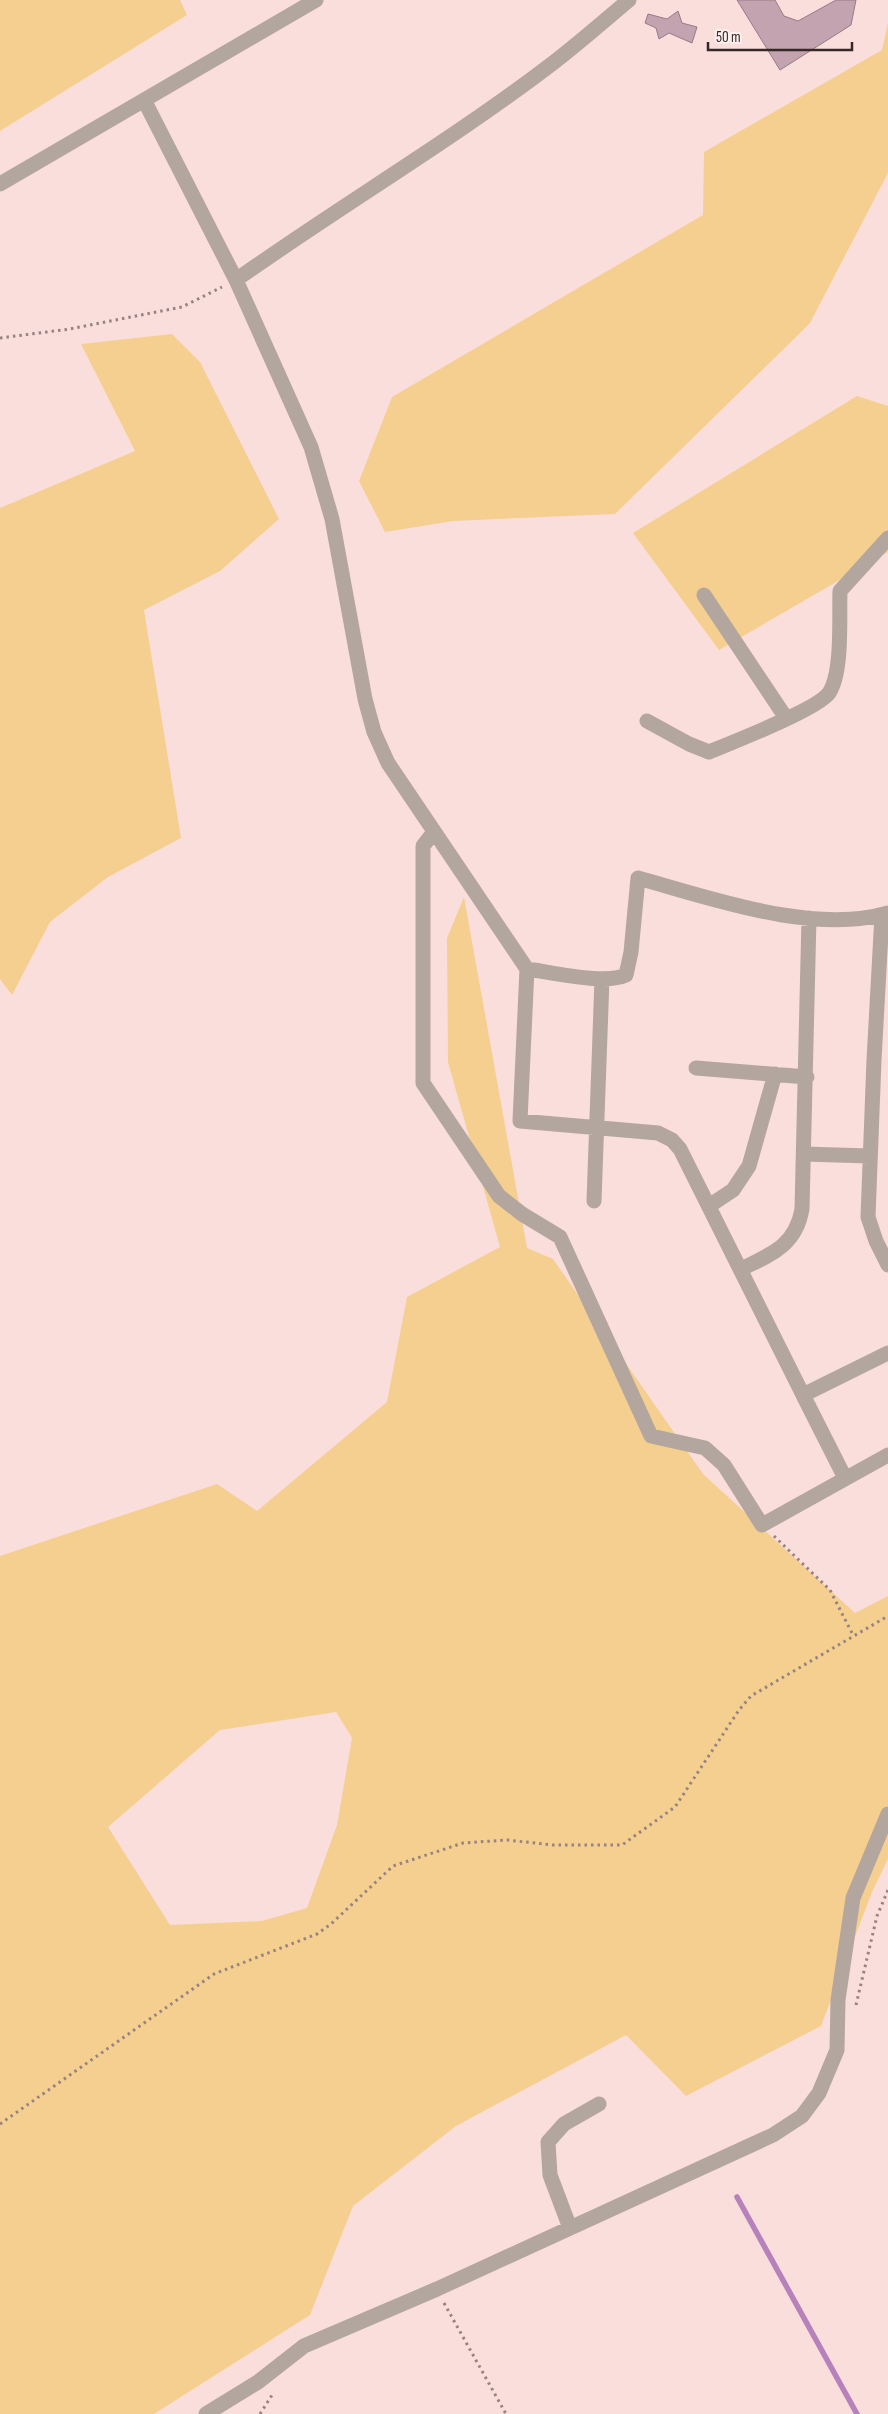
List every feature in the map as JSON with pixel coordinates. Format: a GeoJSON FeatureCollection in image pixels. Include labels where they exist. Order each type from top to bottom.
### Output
{"type":"FeatureCollection","features":[{"type":"Feature","properties":{"kind":"street"},"geometry":{"type":"LineString","coordinates":[[0,184],[316,0]]}},
{"type":"Feature","properties":{"kind":"street"},"geometry":{"type":"LineString","coordinates":[[236,280],[553,63],[629,0]]}},
{"type":"Feature","properties":{"kind":"street"},"geometry":{"type":"LineString","coordinates":[[144,100],[236,280],[311,447],[332,519],[364,699],[374,732],[388,763],[527,969],[520,1121],[658,1133],[672,1140],[680,1149],[845,1478]]}},
{"type":"Feature","properties":{"kind":"street"},"geometry":{"type":"LineString","coordinates":[[647,721],[689,744],[709,752],[818,702],[830,692],[838,662],[840,591],[888,538]]}},
{"type":"Feature","properties":{"kind":"street"},"geometry":{"type":"LineString","coordinates":[[704,595],[786,718]]}},
{"type":"Feature","properties":{"kind":"street"},"geometry":{"type":"LineString","coordinates":[[434,832],[423,846],[423,1083],[499,1196],[522,1214],[560,1237],[652,1436],[705,1448],[724,1465],[762,1525],[888,1455]]}},
{"type":"Feature","properties":{"kind":"street"},"geometry":{"type":"LineString","coordinates":[[527,969],[602,979],[617,979],[626,975],[629,969],[638,878],[784,916],[863,920],[885,914],[868,1217],[876,1241],[888,1265]]}},
{"type":"Feature","properties":{"kind":"street"},"geometry":{"type":"LineString","coordinates":[[741,1269],[779,1250],[800,1224],[807,1077],[809,918]]}},
{"type":"Feature","properties":{"kind":"street"},"geometry":{"type":"LineString","coordinates":[[594,1201],[602,979]]}},
{"type":"Feature","properties":{"kind":"street"},"geometry":{"type":"LineString","coordinates":[[696,1068],[807,1077]]}},
{"type":"Feature","properties":{"kind":"street"},"geometry":{"type":"LineString","coordinates":[[709,1206],[733,1190],[749,1166],[775,1074]]}},
{"type":"Feature","properties":{"kind":"street"},"geometry":{"type":"LineString","coordinates":[[804,1154],[870,1156]]}},
{"type":"Feature","properties":{"kind":"street"},"geometry":{"type":"LineString","coordinates":[[803,1394],[888,1353]]}},
{"type":"Feature","properties":{"kind":"street"},"geometry":{"type":"LineString","coordinates":[[206,2414],[258,2382],[304,2346],[437,2289],[773,2136],[802,2116],[825,2082],[837,2050],[838,2000],[853,1898],[888,1814]]}},
{"type":"Feature","properties":{"kind":"street"},"geometry":{"type":"LineString","coordinates":[[570,2228],[550,2175],[548,2142],[564,2124],[599,2104]]}},
{"type":"Feature","properties":{"kind":"path"},"geometry":{"type":"LineString","coordinates":[[0,338],[70,329],[182,307],[236,280]]}},
{"type":"Feature","properties":{"kind":"path"},"geometry":{"type":"LineString","coordinates":[[762,1525],[830,1590],[853,1635]]}},
{"type":"Feature","properties":{"kind":"path"},"geometry":{"type":"LineString","coordinates":[[0,2124],[214,1974],[317,1934],[393,1866],[463,1843],[506,1840],[553,1845],[622,1845],[676,1807],[739,1710],[751,1696],[888,1616]]}},
{"type":"Feature","properties":{"kind":"path"},"geometry":{"type":"LineString","coordinates":[[855,2007],[877,1916],[888,1890]]}},
{"type":"Feature","properties":{"kind":"path"},"geometry":{"type":"LineString","coordinates":[[437,2289],[506,2414]]}},
{"type":"Feature","properties":{"kind":"shaded area"},"geometry":{"type":"Polygon","coordinates":[[[0,0],[180,0],[187,15],[0,131],[0,0]]]}},
{"type":"Feature","properties":{"kind":"shaded area"},"geometry":{"type":"Polygon","coordinates":[[[888,23],[888,173],[810,323],[615,514],[453,521],[385,532],[359,481],[392,397],[703,215],[704,152],[882,50],[888,23]]]}},
{"type":"Feature","properties":{"kind":"shaded area"},"geometry":{"type":"Polygon","coordinates":[[[172,334],[200,362],[279,519],[220,571],[144,610],[181,838],[108,877],[50,922],[12,995],[0,979],[0,508],[135,451],[81,344],[172,334]]]}},
{"type":"Feature","properties":{"kind":"shaded area"},"geometry":{"type":"Polygon","coordinates":[[[857,396],[888,406],[888,552],[719,650],[633,533],[857,396]]]}},
{"type":"Feature","properties":{"kind":"shaded area"},"geometry":{"type":"Polygon","coordinates":[[[464,897],[527,1248],[553,1259],[703,1474],[855,1613],[888,1596],[888,1859],[872,1892],[821,2026],[686,2096],[626,2035],[456,2126],[353,2206],[310,2315],[154,2414],[0,2414],[0,1556],[217,1484],[257,1511],[387,1402],[407,1297],[500,1247],[448,1062],[447,938],[464,897]],[[336,1712],[220,1730],[108,1827],[170,1925],[262,1921],[307,1908],[337,1825],[352,1738],[336,1712]]]}},
{"type":"Feature","properties":{"kind":"building"},"geometry":{"type":"Polygon","coordinates":[[[737,0],[775,0],[784,16],[798,21],[836,0],[856,0],[851,25],[780,70],[737,0]]]}},
{"type":"Feature","properties":{"kind":"building"},"geometry":{"type":"Polygon","coordinates":[[[678,11],[682,23],[697,27],[692,43],[669,33],[659,39],[656,28],[645,23],[648,14],[667,19],[678,11]]]}},
{"type":"Feature","properties":{"kind":"waterway"},"geometry":{"type":"LineString","coordinates":[[737,2197],[857,2414]]}}]}
